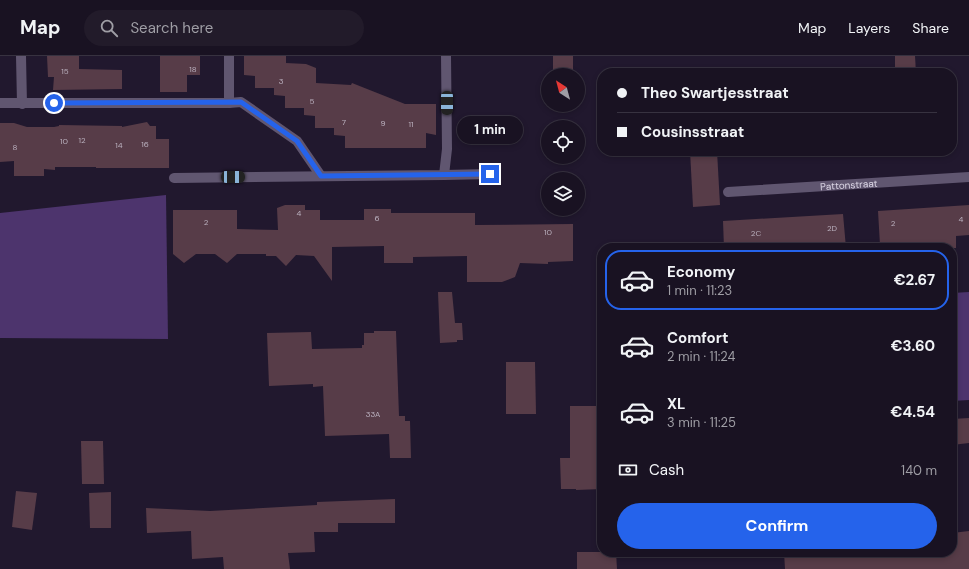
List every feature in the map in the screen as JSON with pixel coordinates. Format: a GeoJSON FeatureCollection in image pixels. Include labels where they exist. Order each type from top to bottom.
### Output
{"type":"FeatureCollection","features":[{"type":"Feature","properties":{"kind":"street"},"geometry":{"type":"LineString","coordinates":[[22,56],[22,104]]}},
{"type":"Feature","properties":{"kind":"street"},"geometry":{"type":"LineString","coordinates":[[228,56],[229,103]]}},
{"type":"Feature","properties":{"kind":"street"},"geometry":{"type":"LineString","coordinates":[[444,175],[447,149],[446,56]]}},
{"type":"Feature","properties":{"kind":"street"},"geometry":{"type":"LineString","coordinates":[[0,104],[241,102],[297,141],[321,176]]}},
{"type":"Feature","properties":{"kind":"street"},"geometry":{"type":"LineString","coordinates":[[174,178],[490,174]]}},
{"type":"Feature","properties":{"kind":"street","name":"Pattonstraat"},"geometry":{"type":"LineString","coordinates":[[728,192],[969,177]]}},
{"type":"Feature","properties":{"kind":"shaded area"},"geometry":{"type":"Polygon","coordinates":[[[166,195],[168,339],[0,338],[0,213],[166,195]]]}},
{"type":"Feature","properties":{"kind":"shaded area"},"geometry":{"type":"Polygon","coordinates":[[[969,292],[969,400],[957,401],[957,293],[969,292]]]}},
{"type":"Feature","properties":{"kind":"building"},"geometry":{"type":"Polygon","coordinates":[[[47,56],[79,56],[79,69],[122,70],[122,89],[53,90],[54,77],[48,77],[47,56]]]}},
{"type":"Feature","properties":{"kind":"building"},"geometry":{"type":"Polygon","coordinates":[[[160,56],[200,56],[200,75],[187,75],[187,92],[160,92],[160,56]]]}},
{"type":"Feature","properties":{"kind":"building"},"geometry":{"type":"Polygon","coordinates":[[[244,56],[286,56],[286,63],[306,64],[316,68],[316,83],[351,85],[352,83],[405,104],[436,104],[436,135],[426,133],[426,148],[345,148],[345,136],[334,135],[334,128],[315,128],[315,116],[304,115],[304,108],[285,108],[285,96],[274,95],[274,88],[255,88],[255,76],[244,75],[244,56]]]}},
{"type":"Feature","properties":{"kind":"building"},"geometry":{"type":"Polygon","coordinates":[[[553,56],[573,56],[573,68],[553,68],[553,56]]]}},
{"type":"Feature","properties":{"kind":"building"},"geometry":{"type":"Polygon","coordinates":[[[895,56],[915,56],[916,68],[895,68],[895,56]]]}},
{"type":"Feature","properties":{"kind":"building"},"geometry":{"type":"Polygon","coordinates":[[[147,122],[150,126],[156,126],[156,139],[169,139],[169,168],[55,167],[55,170],[44,169],[44,176],[14,176],[14,161],[0,162],[0,123],[14,123],[27,127],[54,127],[59,125],[122,127],[147,122]]]}},
{"type":"Feature","properties":{"kind":"building"},"geometry":{"type":"Polygon","coordinates":[[[690,156],[717,156],[720,205],[693,207],[690,156]]]}},
{"type":"Feature","properties":{"kind":"building"},"geometry":{"type":"Polygon","coordinates":[[[285,205],[305,205],[305,210],[320,210],[320,220],[364,220],[364,209],[391,209],[391,213],[475,213],[475,225],[573,224],[573,261],[548,262],[548,264],[520,263],[515,277],[502,282],[467,282],[467,256],[413,257],[413,263],[384,263],[384,246],[332,247],[332,281],[314,256],[296,255],[286,266],[276,256],[266,256],[266,254],[237,254],[227,263],[215,254],[196,254],[184,263],[173,254],[173,210],[237,210],[237,229],[278,230],[277,208],[285,205]]]}},
{"type":"Feature","properties":{"kind":"building"},"geometry":{"type":"Polygon","coordinates":[[[969,205],[969,235],[956,236],[956,243],[880,243],[878,211],[969,205]]]}},
{"type":"Feature","properties":{"kind":"building"},"geometry":{"type":"Polygon","coordinates":[[[843,214],[846,243],[724,243],[723,221],[843,214]]]}},
{"type":"Feature","properties":{"kind":"building"},"geometry":{"type":"Polygon","coordinates":[[[438,292],[452,292],[455,323],[462,323],[463,340],[457,340],[457,342],[440,343],[438,292]]]}},
{"type":"Feature","properties":{"kind":"building"},"geometry":{"type":"Polygon","coordinates":[[[374,331],[396,331],[399,416],[405,416],[405,421],[410,421],[411,458],[390,458],[389,434],[325,436],[323,386],[313,387],[313,384],[269,386],[267,333],[311,332],[312,349],[362,348],[362,345],[364,345],[364,333],[374,333],[374,331]]]}},
{"type":"Feature","properties":{"kind":"building"},"geometry":{"type":"Polygon","coordinates":[[[506,362],[535,362],[536,414],[506,414],[506,362]]]}},
{"type":"Feature","properties":{"kind":"building"},"geometry":{"type":"Polygon","coordinates":[[[570,406],[597,406],[597,489],[561,489],[560,458],[570,458],[570,406]]]}},
{"type":"Feature","properties":{"kind":"building"},"geometry":{"type":"Polygon","coordinates":[[[969,418],[969,443],[957,444],[957,419],[969,418]]]}},
{"type":"Feature","properties":{"kind":"building"},"geometry":{"type":"Polygon","coordinates":[[[81,441],[103,441],[104,484],[82,484],[81,441]]]}},
{"type":"Feature","properties":{"kind":"building"},"geometry":{"type":"Polygon","coordinates":[[[16,491],[37,493],[32,530],[12,527],[16,491]]]}},
{"type":"Feature","properties":{"kind":"building"},"geometry":{"type":"Polygon","coordinates":[[[111,492],[111,528],[90,528],[89,493],[111,492]]]}},
{"type":"Feature","properties":{"kind":"building"},"geometry":{"type":"Polygon","coordinates":[[[395,499],[395,523],[338,523],[338,532],[314,532],[315,552],[288,553],[290,569],[224,569],[223,557],[192,559],[191,531],[147,533],[146,508],[210,511],[317,505],[317,502],[395,499]]]}},
{"type":"Feature","properties":{"kind":"building"},"geometry":{"type":"Polygon","coordinates":[[[969,531],[969,569],[785,569],[784,557],[957,557],[957,532],[969,531]]]}},
{"type":"Feature","properties":{"kind":"building"},"geometry":{"type":"Polygon","coordinates":[[[577,552],[597,552],[597,557],[616,557],[617,569],[577,569],[577,552]]]}},
{"type":"Feature","properties":{"kind":"route"},"geometry":{"type":"LineString","coordinates":[[54,103],[241,102],[297,141],[321,176],[490,174]]}}]}
